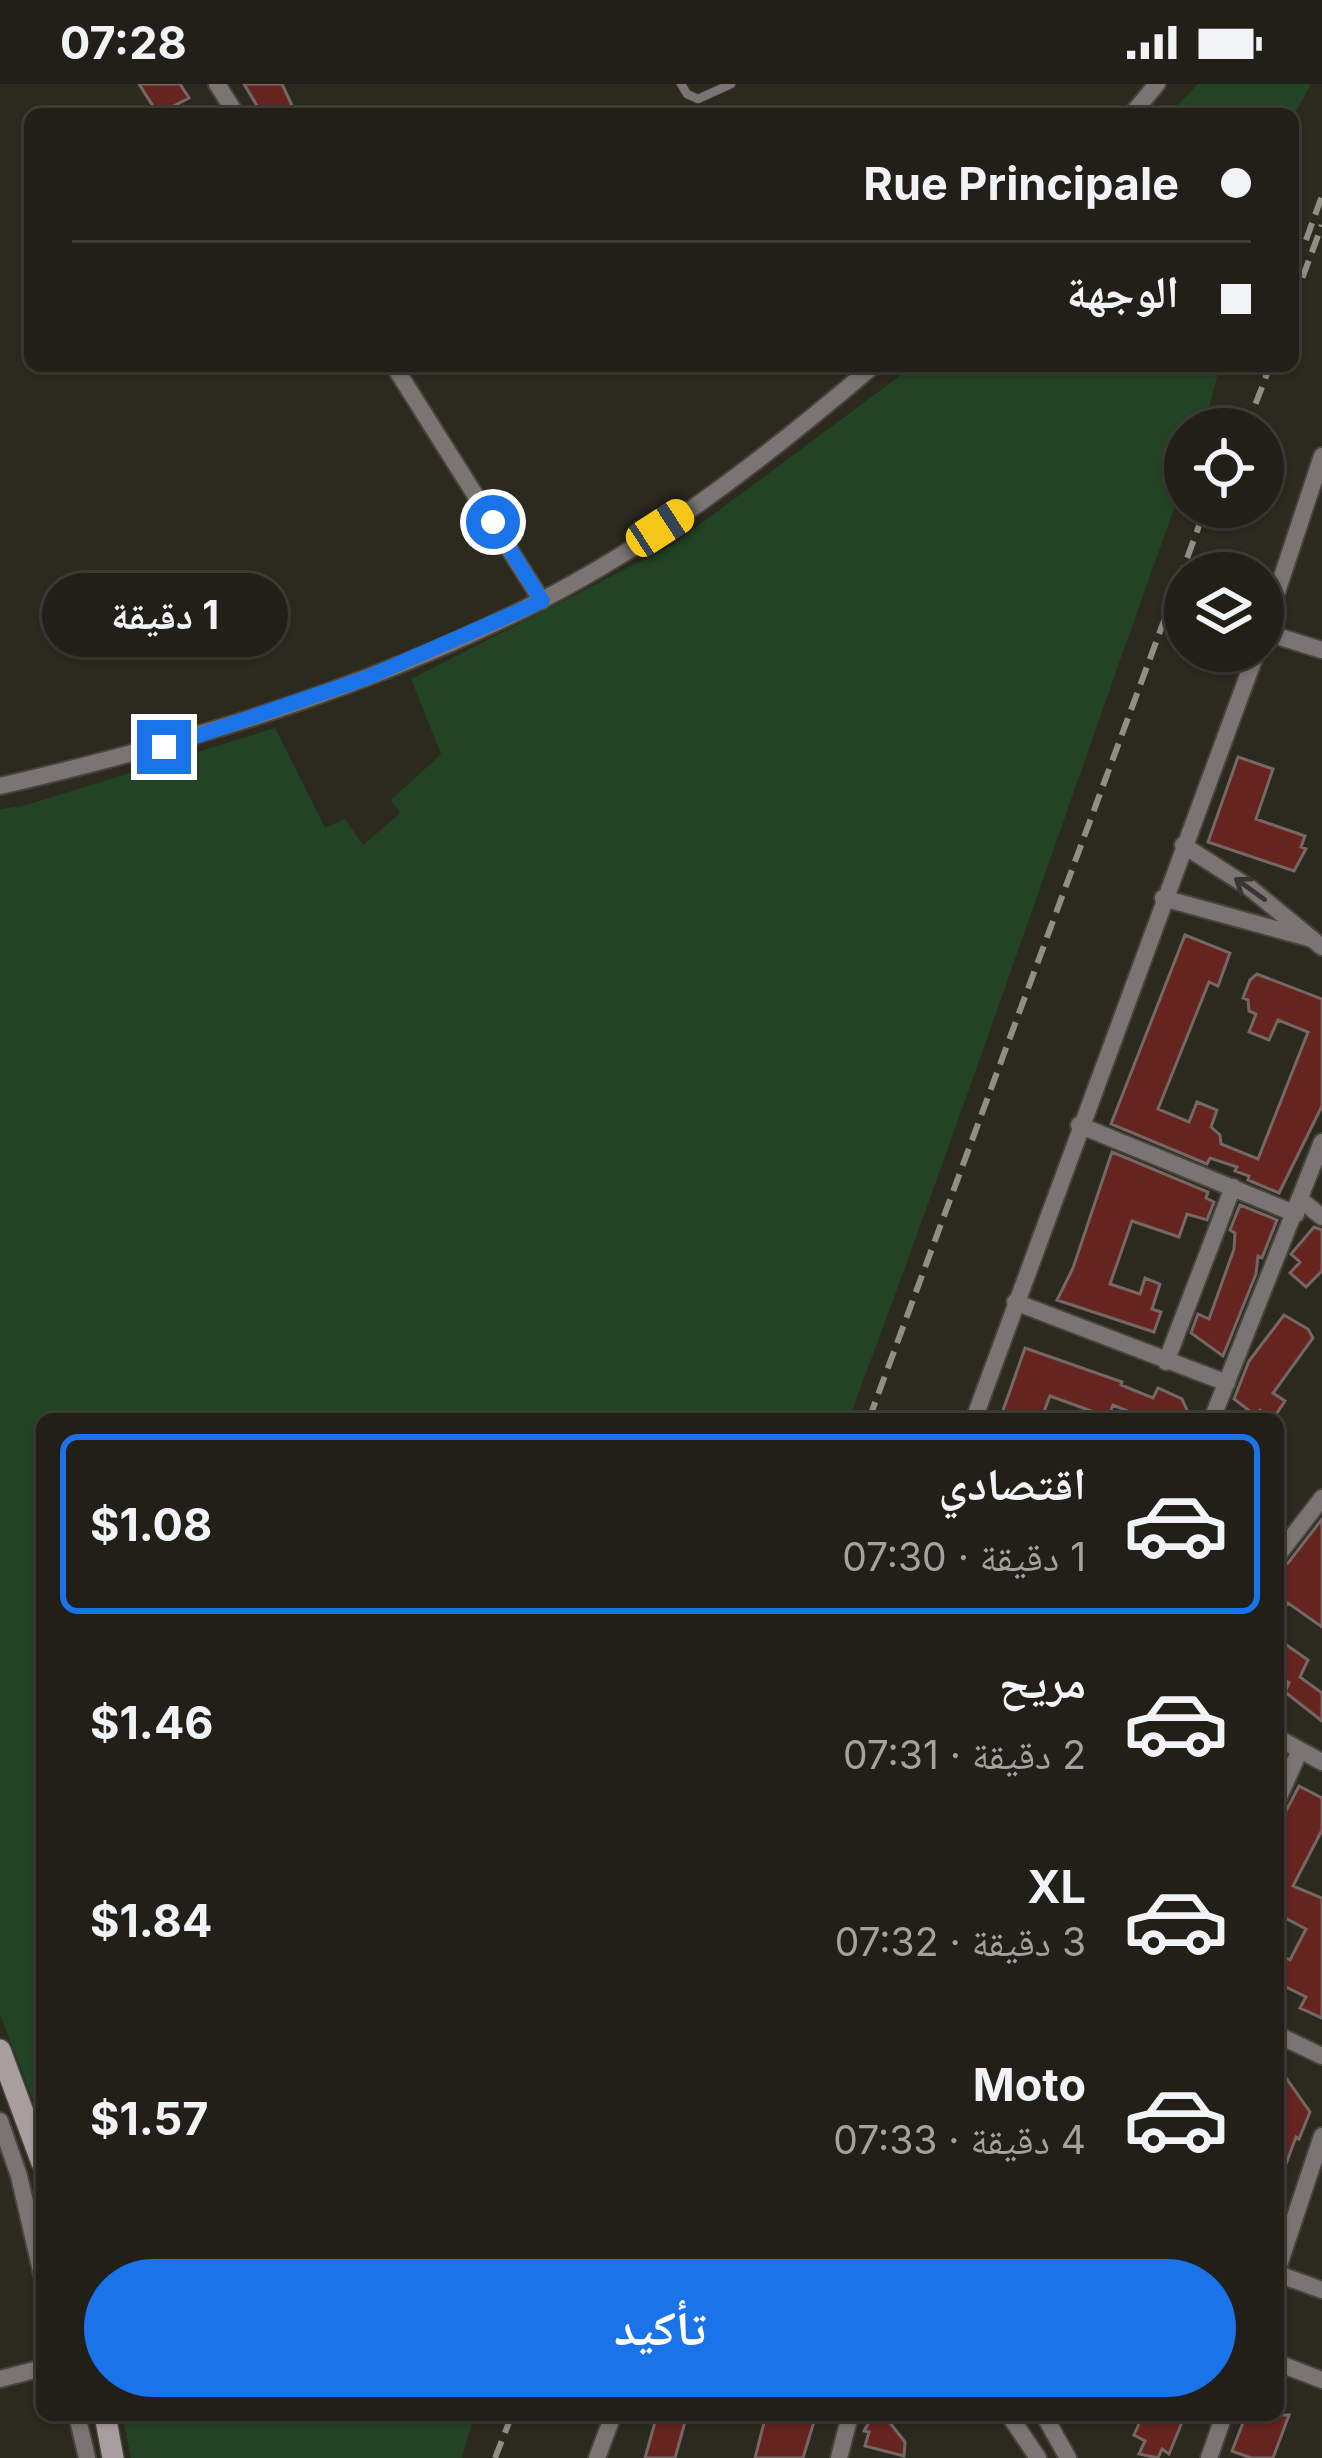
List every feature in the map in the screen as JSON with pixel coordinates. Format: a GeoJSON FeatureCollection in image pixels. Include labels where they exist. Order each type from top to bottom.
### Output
{"type":"FeatureCollection","features":[{"type":"Feature","properties":{"kind":"street"},"geometry":{"type":"LineString","coordinates":[[1137,108],[1157,84]]}},
{"type":"Feature","properties":{"kind":"street"},"geometry":{"type":"LineString","coordinates":[[398,372],[542,601]]}},
{"type":"Feature","properties":{"kind":"street"},"geometry":{"type":"LineString","coordinates":[[3,779],[164,747],[266,715],[366,678],[542,601],[726,486],[866,372]]}},
{"type":"Feature","properties":{"kind":"street"},"geometry":{"type":"LineString","coordinates":[[1284,570],[1322,456]]}},
{"type":"Feature","properties":{"kind":"street"},"geometry":{"type":"LineString","coordinates":[[1284,639],[1322,650]]}},
{"type":"Feature","properties":{"kind":"street"},"geometry":{"type":"LineString","coordinates":[[976,1413],[1249,672]]}},
{"type":"Feature","properties":{"kind":"street"},"geometry":{"type":"LineString","coordinates":[[1183,845],[1250,888],[1317,943]]}},
{"type":"Feature","properties":{"kind":"street"},"geometry":{"type":"LineString","coordinates":[[1163,898],[1317,943]]}},
{"type":"Feature","properties":{"kind":"street"},"geometry":{"type":"LineString","coordinates":[[1079,1125],[1322,1217]]}},
{"type":"Feature","properties":{"kind":"street"},"geometry":{"type":"LineString","coordinates":[[1214,1413],[1322,1142]]}},
{"type":"Feature","properties":{"kind":"street"},"geometry":{"type":"LineString","coordinates":[[1166,1362],[1233,1187]]}},
{"type":"Feature","properties":{"kind":"street"},"geometry":{"type":"LineString","coordinates":[[1015,1302],[1227,1383]]}},
{"type":"Feature","properties":{"kind":"street"},"geometry":{"type":"LineString","coordinates":[[1284,1548],[1322,1498]]}},
{"type":"Feature","properties":{"kind":"street"},"geometry":{"type":"LineString","coordinates":[[1284,1741],[1322,1762]]}},
{"type":"Feature","properties":{"kind":"street"},"geometry":{"type":"LineString","coordinates":[[1284,1786],[1300,1750]]}},
{"type":"Feature","properties":{"kind":"street"},"geometry":{"type":"LineString","coordinates":[[1284,2038],[1322,2056]]}},
{"type":"Feature","properties":{"kind":"street"},"geometry":{"type":"LineString","coordinates":[[0,2050],[36,2147]]}},
{"type":"Feature","properties":{"kind":"street"},"geometry":{"type":"LineString","coordinates":[[0,2121],[36,2249]]}},
{"type":"Feature","properties":{"kind":"street"},"geometry":{"type":"LineString","coordinates":[[1284,2254],[1322,2136]]}},
{"type":"Feature","properties":{"kind":"street"},"geometry":{"type":"LineString","coordinates":[[1284,2210],[1298,2216]]}},
{"type":"Feature","properties":{"kind":"street"},"geometry":{"type":"LineString","coordinates":[[1284,2274],[1322,2290]]}},
{"type":"Feature","properties":{"kind":"street"},"geometry":{"type":"LineString","coordinates":[[1284,2365],[1322,2380]]}},
{"type":"Feature","properties":{"kind":"street"},"geometry":{"type":"LineString","coordinates":[[0,2379],[36,2370]]}},
{"type":"Feature","properties":{"kind":"street"},"geometry":{"type":"LineString","coordinates":[[78,2421],[87,2458]]}},
{"type":"Feature","properties":{"kind":"street"},"geometry":{"type":"LineString","coordinates":[[106,2421],[113,2458]]}},
{"type":"Feature","properties":{"kind":"street"},"geometry":{"type":"LineString","coordinates":[[597,2458],[611,2421]]}},
{"type":"Feature","properties":{"kind":"street"},"geometry":{"type":"LineString","coordinates":[[839,2458],[848,2421]]}},
{"type":"Feature","properties":{"kind":"street"},"geometry":{"type":"LineString","coordinates":[[1013,2421],[1040,2458],[1060,2421]]}},
{"type":"Feature","properties":{"kind":"street"},"geometry":{"type":"LineString","coordinates":[[1047,2421],[1068,2458]]}},
{"type":"Feature","properties":{"kind":"street"},"geometry":{"type":"LineString","coordinates":[[1209,2458],[1222,2421]]}},
{"type":"Feature","properties":{"kind":"lane"},"geometry":{"type":"LineString","coordinates":[[681,84],[686,94],[698,99],[731,84]]}},
{"type":"Feature","properties":{"kind":"green space"},"geometry":{"type":"Polygon","coordinates":[[[1198,84],[1311,84],[1298,108],[1175,108],[1198,84]]]}},
{"type":"Feature","properties":{"kind":"green space"},"geometry":{"type":"Polygon","coordinates":[[[905,372],[1218,372],[1209,408],[1164,408],[1167,528],[851,1413],[36,1413],[36,2108],[0,2014],[0,809],[23,806],[275,728],[325,828],[345,819],[363,845],[400,813],[391,800],[441,754],[411,679],[672,545],[905,372]]]}},
{"type":"Feature","properties":{"kind":"green space"},"geometry":{"type":"Polygon","coordinates":[[[123,2421],[472,2421],[462,2458],[131,2458],[123,2421]]]}},
{"type":"Feature","properties":{"kind":"building"},"geometry":{"type":"Polygon","coordinates":[[[139,84],[180,84],[189,98],[170,108],[154,108],[139,84]]]}},
{"type":"Feature","properties":{"kind":"building"},"geometry":{"type":"Polygon","coordinates":[[[244,84],[282,84],[293,108],[258,108],[244,84]]]}},
{"type":"Feature","properties":{"kind":"building"},"geometry":{"type":"Polygon","coordinates":[[[1238,757],[1273,769],[1256,819],[1305,836],[1301,847],[1306,849],[1294,871],[1208,842],[1238,757]]]}},
{"type":"Feature","properties":{"kind":"building"},"geometry":{"type":"Polygon","coordinates":[[[1185,935],[1230,953],[1218,986],[1209,982],[1158,1109],[1189,1122],[1197,1102],[1217,1110],[1211,1127],[1220,1135],[1221,1144],[1258,1159],[1308,1032],[1278,1020],[1269,1040],[1249,1032],[1256,1014],[1243,998],[1250,980],[1257,974],[1322,999],[1322,1106],[1279,1193],[1248,1180],[1249,1176],[1235,1171],[1237,1167],[1210,1158],[1207,1164],[1111,1124],[1185,935]]]}},
{"type":"Feature","properties":{"kind":"building"},"geometry":{"type":"Polygon","coordinates":[[[1112,1152],[1208,1192],[1206,1198],[1214,1202],[1207,1220],[1187,1214],[1179,1237],[1132,1221],[1110,1284],[1140,1294],[1145,1278],[1160,1284],[1152,1309],[1161,1312],[1154,1332],[1057,1300],[1073,1268],[1112,1152]]]}},
{"type":"Feature","properties":{"kind":"building"},"geometry":{"type":"Polygon","coordinates":[[[1240,1205],[1277,1220],[1262,1258],[1258,1256],[1256,1274],[1223,1356],[1191,1333],[1198,1314],[1209,1319],[1234,1249],[1235,1233],[1230,1230],[1240,1205]]]}},
{"type":"Feature","properties":{"kind":"building"},"geometry":{"type":"Polygon","coordinates":[[[1314,1227],[1322,1230],[1322,1271],[1306,1287],[1290,1273],[1300,1262],[1291,1254],[1314,1227]]]}},
{"type":"Feature","properties":{"kind":"building"},"geometry":{"type":"Polygon","coordinates":[[[1284,1315],[1308,1329],[1313,1338],[1273,1393],[1285,1401],[1277,1413],[1252,1413],[1234,1399],[1249,1361],[1284,1315]]]}},
{"type":"Feature","properties":{"kind":"building"},"geometry":{"type":"Polygon","coordinates":[[[1025,1348],[1122,1382],[1153,1398],[1158,1388],[1182,1399],[1187,1410],[1132,1413],[1113,1405],[1110,1413],[1097,1413],[1050,1396],[1043,1413],[1002,1413],[1025,1348]]]}},
{"type":"Feature","properties":{"kind":"building"},"geometry":{"type":"Polygon","coordinates":[[[1322,1519],[1322,1627],[1288,1603],[1284,1609],[1284,1565],[1322,1519]]]}},
{"type":"Feature","properties":{"kind":"building"},"geometry":{"type":"Polygon","coordinates":[[[1284,1643],[1308,1660],[1300,1677],[1322,1693],[1322,1721],[1285,1692],[1289,1683],[1284,1679],[1284,1643]]]}},
{"type":"Feature","properties":{"kind":"building"},"geometry":{"type":"Polygon","coordinates":[[[1299,1786],[1322,1798],[1322,1830],[1293,1886],[1322,1898],[1322,2018],[1300,2008],[1306,1997],[1284,1986],[1284,1957],[1290,1960],[1306,1929],[1284,1917],[1284,1815],[1299,1786]]]}},
{"type":"Feature","properties":{"kind":"building"},"geometry":{"type":"Polygon","coordinates":[[[1284,2075],[1310,2112],[1299,2139],[1296,2137],[1284,2169],[1284,2075]]]}},
{"type":"Feature","properties":{"kind":"building"},"geometry":{"type":"Polygon","coordinates":[[[1284,2415],[1289,2415],[1273,2458],[1251,2458],[1232,2451],[1244,2421],[1284,2421],[1284,2415]]]}},
{"type":"Feature","properties":{"kind":"building"},"geometry":{"type":"Polygon","coordinates":[[[655,2421],[685,2421],[675,2458],[645,2458],[655,2421]]]}},
{"type":"Feature","properties":{"kind":"building"},"geometry":{"type":"Polygon","coordinates":[[[764,2421],[814,2421],[803,2458],[755,2458],[764,2421]]]}},
{"type":"Feature","properties":{"kind":"building"},"geometry":{"type":"Polygon","coordinates":[[[870,2421],[890,2421],[905,2442],[904,2456],[865,2446],[869,2432],[864,2431],[870,2421]]]}},
{"type":"Feature","properties":{"kind":"building"},"geometry":{"type":"Polygon","coordinates":[[[1140,2421],[1183,2421],[1169,2454],[1162,2449],[1158,2458],[1139,2454],[1145,2441],[1134,2435],[1140,2421]]]}},
{"type":"Feature","properties":{"kind":"railway"},"geometry":{"type":"LineString","coordinates":[[1306,240],[1322,196]]}},
{"type":"Feature","properties":{"kind":"railway"},"geometry":{"type":"LineString","coordinates":[[1299,287],[1322,225]]}},
{"type":"Feature","properties":{"kind":"railway"},"geometry":{"type":"LineString","coordinates":[[1254,408],[1268,372]]}},
{"type":"Feature","properties":{"kind":"railway"},"geometry":{"type":"LineString","coordinates":[[871,1413],[1198,528]]}},
{"type":"Feature","properties":{"kind":"railway"},"geometry":{"type":"LineString","coordinates":[[495,2458],[510,2421]]}},
{"type":"Feature","properties":{"kind":"route"},"geometry":{"type":"LineString","coordinates":[[164,747],[366,678],[542,601],[493,522]]}}]}
